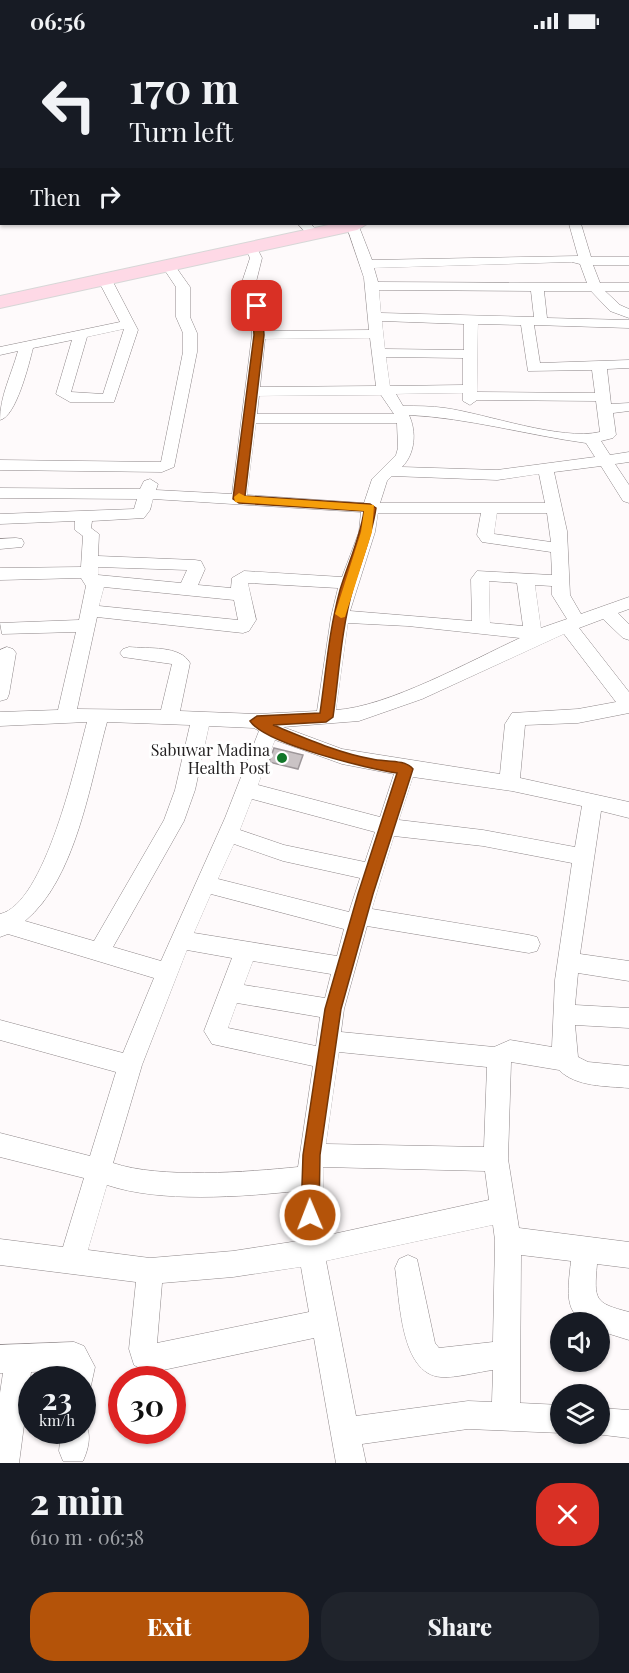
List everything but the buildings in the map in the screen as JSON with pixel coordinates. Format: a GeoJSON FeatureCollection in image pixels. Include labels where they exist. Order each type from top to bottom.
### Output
{"type":"FeatureCollection","features":[{"type":"Feature","properties":{"kind":"main road"},"geometry":{"type":"LineString","coordinates":[[0,293],[309,226],[332,225]]}},
{"type":"Feature","properties":{"kind":"main road"},"geometry":{"type":"LineString","coordinates":[[0,302],[251,247],[309,226]]}},
{"type":"Feature","properties":{"kind":"street"},"geometry":{"type":"LineString","coordinates":[[326,717],[340,617],[348,583],[367,532],[370,508],[380,479],[403,457],[406,448],[401,414],[384,390],[377,353],[372,286],[354,225]]}},
{"type":"Feature","properties":{"kind":"street"},"geometry":{"type":"LineString","coordinates":[[574,225],[593,286],[628,317]]}},
{"type":"Feature","properties":{"kind":"street"},"geometry":{"type":"LineString","coordinates":[[239,499],[259,335],[256,298],[249,282],[256,258],[251,247]]}},
{"type":"Feature","properties":{"kind":"street"},"geometry":{"type":"LineString","coordinates":[[367,264],[572,258],[584,261],[629,261]]}},
{"type":"Feature","properties":{"kind":"street"},"geometry":{"type":"LineString","coordinates":[[0,465],[154,467],[168,464],[190,352],[190,333],[183,316],[183,287],[168,266]]}},
{"type":"Feature","properties":{"kind":"street"},"geometry":{"type":"LineString","coordinates":[[81,333],[63,394],[70,398],[109,399],[131,335],[128,324],[105,280]]}},
{"type":"Feature","properties":{"kind":"street"},"geometry":{"type":"LineString","coordinates":[[372,286],[629,287]]}},
{"type":"Feature","properties":{"kind":"street"},"geometry":{"type":"LineString","coordinates":[[537,286],[533,368],[629,364]]}},
{"type":"Feature","properties":{"kind":"street"},"geometry":{"type":"LineString","coordinates":[[376,317],[534,321],[628,317]]}},
{"type":"Feature","properties":{"kind":"street"},"geometry":{"type":"LineString","coordinates":[[471,320],[468,354],[471,417]]}},
{"type":"Feature","properties":{"kind":"street"},"geometry":{"type":"LineString","coordinates":[[0,351],[128,324]]}},
{"type":"Feature","properties":{"kind":"street"},"geometry":{"type":"LineString","coordinates":[[259,335],[376,334]]}},
{"type":"Feature","properties":{"kind":"street"},"geometry":{"type":"LineString","coordinates":[[0,416],[4,399],[27,344]]}},
{"type":"Feature","properties":{"kind":"street"},"geometry":{"type":"LineString","coordinates":[[377,353],[468,354]]}},
{"type":"Feature","properties":{"kind":"street"},"geometry":{"type":"LineString","coordinates":[[249,418],[318,420],[444,412],[543,433],[590,439],[609,435],[599,366]]}},
{"type":"Feature","properties":{"kind":"street"},"geometry":{"type":"LineString","coordinates":[[252,392],[384,390],[469,393],[604,403],[629,407]]}},
{"type":"Feature","properties":{"kind":"street"},"geometry":{"type":"LineString","coordinates":[[590,439],[628,493]]}},
{"type":"Feature","properties":{"kind":"street"},"geometry":{"type":"LineString","coordinates":[[387,471],[473,475],[546,469],[629,457]]}},
{"type":"Feature","properties":{"kind":"street"},"geometry":{"type":"LineString","coordinates":[[0,519],[138,514],[142,510],[154,467]]}},
{"type":"Feature","properties":{"kind":"street"},"geometry":{"type":"LineString","coordinates":[[509,784],[515,724],[519,718],[578,716],[629,706],[572,624],[561,595],[555,508],[546,469]]}},
{"type":"Feature","properties":{"kind":"street"},"geometry":{"type":"LineString","coordinates":[[0,493],[147,494],[370,508],[555,508]]}},
{"type":"Feature","properties":{"kind":"street"},"geometry":{"type":"LineString","coordinates":[[490,507],[485,536],[488,538],[559,548]]}},
{"type":"Feature","properties":{"kind":"street"},"geometry":{"type":"LineString","coordinates":[[66,717],[88,618],[91,534],[83,530],[84,516]]}},
{"type":"Feature","properties":{"kind":"street"},"geometry":{"type":"LineString","coordinates":[[0,574],[195,565],[196,569],[187,590]]}},
{"type":"Feature","properties":{"kind":"street"},"geometry":{"type":"LineString","coordinates":[[91,571],[187,590],[242,595]]}},
{"type":"Feature","properties":{"kind":"street"},"geometry":{"type":"LineString","coordinates":[[2,628],[88,618],[142,618],[243,627],[247,620],[238,582],[244,576],[348,583]]}},
{"type":"Feature","properties":{"kind":"street"},"geometry":{"type":"LineString","coordinates":[[480,629],[480,577],[560,580]]}},
{"type":"Feature","properties":{"kind":"street"},"geometry":{"type":"LineString","coordinates":[[525,579],[539,633]]}},
{"type":"Feature","properties":{"kind":"street"},"geometry":{"type":"LineString","coordinates":[[0,719],[99,715],[201,718],[263,725],[368,712],[539,633],[572,624],[629,603]]}},
{"type":"Feature","properties":{"kind":"street"},"geometry":{"type":"LineString","coordinates":[[606,612],[629,634]]}},
{"type":"Feature","properties":{"kind":"street"},"geometry":{"type":"LineString","coordinates":[[340,617],[408,620],[480,629],[539,633]]}},
{"type":"Feature","properties":{"kind":"street"},"geometry":{"type":"LineString","coordinates":[[0,694],[7,653]]}},
{"type":"Feature","properties":{"kind":"street"},"geometry":{"type":"LineString","coordinates":[[129,653],[177,658],[180,663],[169,717]]}},
{"type":"Feature","properties":{"kind":"street"},"geometry":{"type":"LineString","coordinates":[[2,925],[33,899],[44,881],[65,832],[99,715]]}},
{"type":"Feature","properties":{"kind":"street"},"geometry":{"type":"LineString","coordinates":[[99,952],[174,821],[185,790],[201,718]]}},
{"type":"Feature","properties":{"kind":"street"},"geometry":{"type":"LineString","coordinates":[[263,725],[340,756],[371,765],[509,784],[629,810]]}},
{"type":"Feature","properties":{"kind":"street"},"geometry":{"type":"LineString","coordinates":[[71,1263],[130,1065],[180,940],[246,789],[263,725]]}},
{"type":"Feature","properties":{"kind":"street"},"geometry":{"type":"LineString","coordinates":[[351,1463],[311,1252],[310,1166],[333,1009],[372,872],[406,769]]}},
{"type":"Feature","properties":{"kind":"street"},"geometry":{"type":"LineString","coordinates":[[246,789],[312,809],[387,827],[483,838],[584,857]]}},
{"type":"Feature","properties":{"kind":"street"},"geometry":{"type":"LineString","coordinates":[[566,1060],[563,1044],[563,1014],[593,801]]}},
{"type":"Feature","properties":{"kind":"street"},"geometry":{"type":"LineString","coordinates":[[228,834],[283,853],[372,872]]}},
{"type":"Feature","properties":{"kind":"street"},"geometry":{"type":"LineString","coordinates":[[205,884],[358,920],[529,944]]}},
{"type":"Feature","properties":{"kind":"street"},"geometry":{"type":"LineString","coordinates":[[2,925],[167,972]]}},
{"type":"Feature","properties":{"kind":"street"},"geometry":{"type":"LineString","coordinates":[[180,940],[345,967]]}},
{"type":"Feature","properties":{"kind":"street"},"geometry":{"type":"LineString","coordinates":[[246,951],[218,1024],[216,1031],[220,1037],[326,1049],[499,1058]]}},
{"type":"Feature","properties":{"kind":"street"},"geometry":{"type":"LineString","coordinates":[[569,962],[629,971]]}},
{"type":"Feature","properties":{"kind":"street"},"geometry":{"type":"LineString","coordinates":[[230,992],[333,1009]]}},
{"type":"Feature","properties":{"kind":"street"},"geometry":{"type":"LineString","coordinates":[[563,1014],[629,1018]]}},
{"type":"Feature","properties":{"kind":"street"},"geometry":{"type":"LineString","coordinates":[[0,1030],[130,1065]]}},
{"type":"Feature","properties":{"kind":"street"},"geometry":{"type":"LineString","coordinates":[[506,1414],[508,1240],[496,1159],[499,1058],[503,1053],[510,1051],[566,1060],[582,1071],[629,1077]]}},
{"type":"Feature","properties":{"kind":"street"},"geometry":{"type":"LineString","coordinates":[[0,1145],[99,1170],[128,1180],[153,1183],[258,1183],[310,1166],[496,1159]]}},
{"type":"Feature","properties":{"kind":"street"},"geometry":{"type":"LineString","coordinates":[[0,1252],[71,1263],[150,1271],[233,1264],[311,1252],[360,1239],[504,1210]]}},
{"type":"Feature","properties":{"kind":"street"},"geometry":{"type":"LineString","coordinates":[[508,1240],[629,1255]]}},
{"type":"Feature","properties":{"kind":"street"},"geometry":{"type":"LineString","coordinates":[[585,1250],[581,1301],[587,1312],[602,1319],[629,1326]]}},
{"type":"Feature","properties":{"kind":"street"},"geometry":{"type":"LineString","coordinates":[[408,1268],[422,1348],[429,1358],[440,1363],[507,1354]]}},
{"type":"Feature","properties":{"kind":"street"},"geometry":{"type":"LineString","coordinates":[[150,1271],[143,1349],[144,1355],[149,1359],[326,1322]]}},
{"type":"Feature","properties":{"kind":"street"},"geometry":{"type":"LineString","coordinates":[[4,1463],[9,1359],[74,1356],[80,1366]]}},
{"type":"Feature","properties":{"kind":"street"},"geometry":{"type":"LineString","coordinates":[[346,1432],[468,1415],[506,1414],[550,1418]]}},
{"type":"Feature","properties":{"kind":"street"},"geometry":{"type":"LineString","coordinates":[[610,1423],[629,1424]]}},
{"type":"Feature","properties":{"kind":"slow traffic"},"geometry":{"type":"LineString","coordinates":[[239,497],[239,499],[370,508],[367,532],[347,588],[341,614]]}},
{"type":"Feature","properties":{"kind":"place","name":"Sabuwar Madina Health Post"},"geometry":{"type":"Point","coordinates":[282,758]}},
{"type":"Feature","properties":{"kind":"route"},"geometry":{"type":"LineString","coordinates":[[257,306],[259,335],[239,499],[370,508],[367,532],[347,588],[340,617],[326,717],[257,721],[269,729],[340,756],[371,765],[406,769],[365,894],[333,1009],[311,1155],[310,1215]]}}]}
